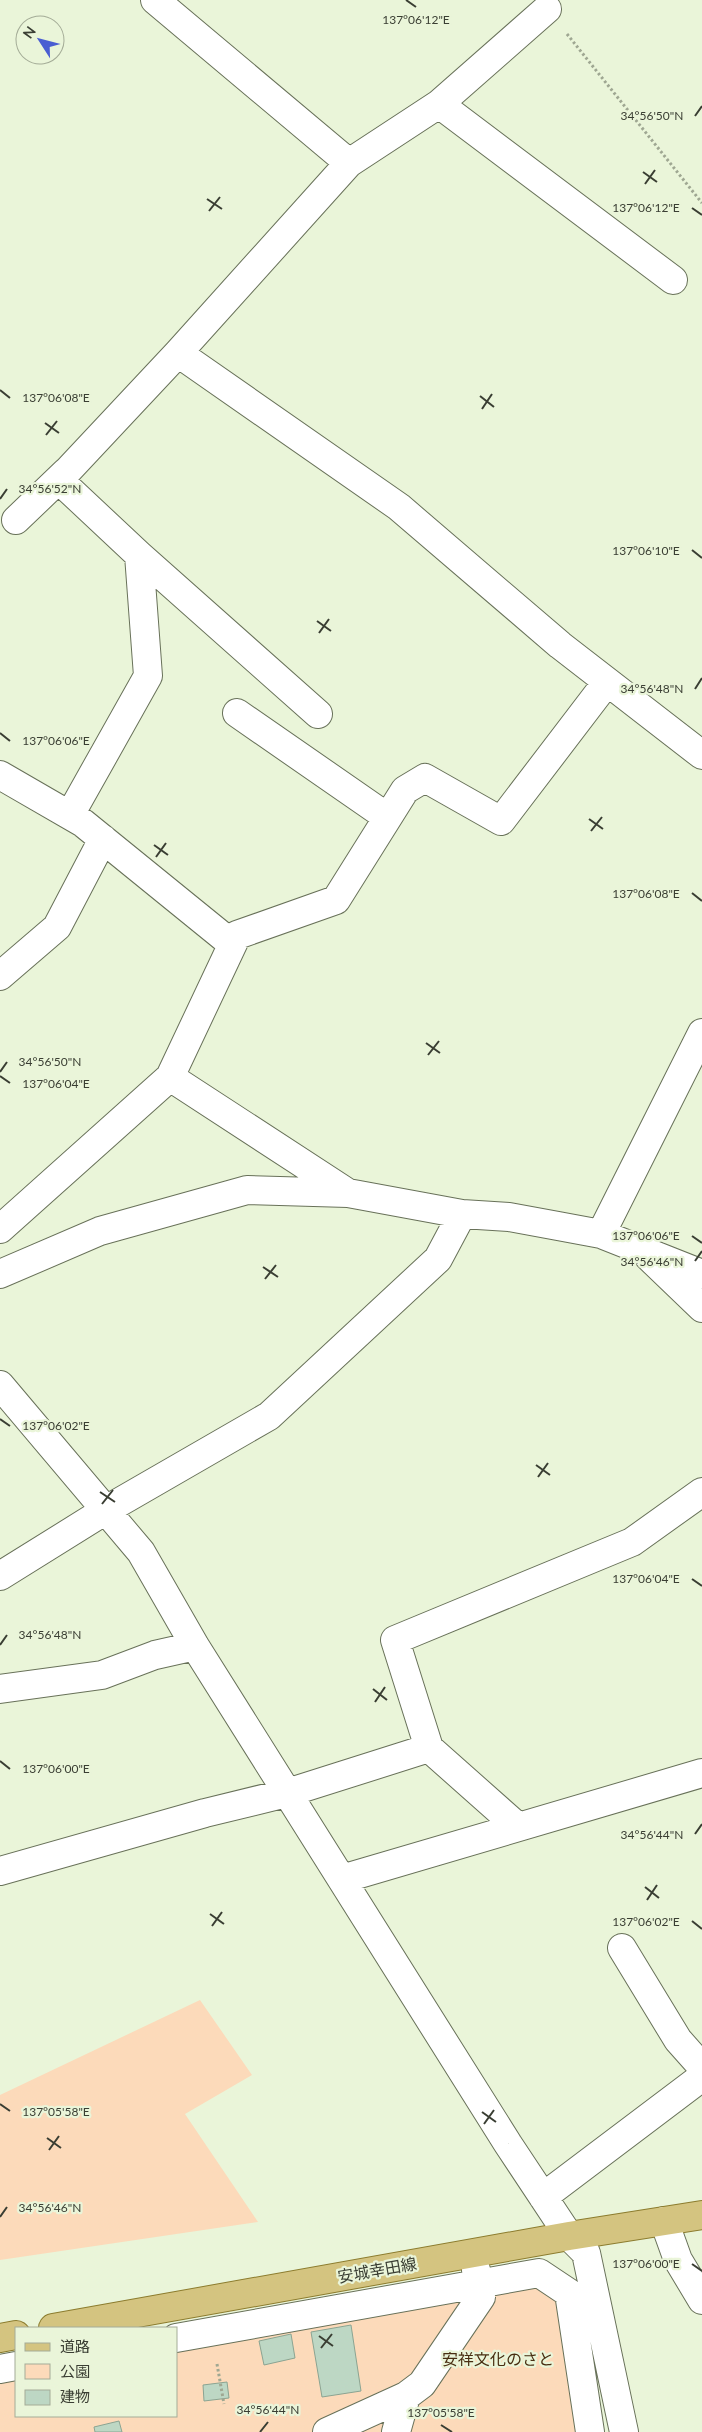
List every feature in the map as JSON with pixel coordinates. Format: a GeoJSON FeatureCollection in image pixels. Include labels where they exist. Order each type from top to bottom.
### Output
{"type":"FeatureCollection","features":[{"type":"Feature","properties":{"kind":"main road","name":"安城幸田線"},"geometry":{"type":"LineString","coordinates":[[59,2327],[569,2236],[702,2215]]}},
{"type":"Feature","properties":{"kind":"main road"},"geometry":{"type":"LineString","coordinates":[[0,2338],[15,2335]]}},
{"type":"Feature","properties":{"kind":"street"},"geometry":{"type":"LineString","coordinates":[[155,0],[349,163]]}},
{"type":"Feature","properties":{"kind":"street"},"geometry":{"type":"LineString","coordinates":[[318,714],[139,555],[59,480],[178,353],[349,163],[439,104],[547,9]]}},
{"type":"Feature","properties":{"kind":"street"},"geometry":{"type":"LineString","coordinates":[[439,104],[673,280]]}},
{"type":"Feature","properties":{"kind":"street"},"geometry":{"type":"LineString","coordinates":[[178,353],[399,507],[560,645],[702,755]]}},
{"type":"Feature","properties":{"kind":"street"},"geometry":{"type":"LineString","coordinates":[[16,520],[66,472]]}},
{"type":"Feature","properties":{"kind":"street"},"geometry":{"type":"LineString","coordinates":[[70,816],[148,676],[139,555]]}},
{"type":"Feature","properties":{"kind":"street"},"geometry":{"type":"LineString","coordinates":[[0,1229],[170,1076],[237,935],[336,900],[405,790],[425,778],[501,821],[607,682]]}},
{"type":"Feature","properties":{"kind":"street"},"geometry":{"type":"LineString","coordinates":[[237,713],[388,817]]}},
{"type":"Feature","properties":{"kind":"street"},"geometry":{"type":"LineString","coordinates":[[0,775],[70,816],[103,839],[232,944]]}},
{"type":"Feature","properties":{"kind":"street"},"geometry":{"type":"LineString","coordinates":[[0,976],[57,927],[103,839]]}},
{"type":"Feature","properties":{"kind":"street"},"geometry":{"type":"LineString","coordinates":[[601,1234],[702,1033]]}},
{"type":"Feature","properties":{"kind":"street"},"geometry":{"type":"LineString","coordinates":[[170,1076],[348,1193]]}},
{"type":"Feature","properties":{"kind":"street"},"geometry":{"type":"LineString","coordinates":[[0,1274],[100,1231],[247,1190],[348,1193],[462,1214],[509,1217],[601,1234],[702,1274]]}},
{"type":"Feature","properties":{"kind":"street"},"geometry":{"type":"LineString","coordinates":[[0,1576],[106,1510],[269,1416],[438,1259],[462,1214]]}},
{"type":"Feature","properties":{"kind":"street"},"geometry":{"type":"LineString","coordinates":[[643,1251],[702,1308]]}},
{"type":"Feature","properties":{"kind":"street"},"geometry":{"type":"LineString","coordinates":[[0,1385],[141,1552],[195,1646],[543,2197],[569,2236],[586,2253],[624,2432]]}},
{"type":"Feature","properties":{"kind":"street"},"geometry":{"type":"LineString","coordinates":[[518,1827],[429,1748],[396,1640],[632,1542],[702,1492]]}},
{"type":"Feature","properties":{"kind":"street"},"geometry":{"type":"LineString","coordinates":[[0,1689],[102,1675],[155,1655],[195,1646]]}},
{"type":"Feature","properties":{"kind":"street"},"geometry":{"type":"LineString","coordinates":[[0,1871],[205,1813],[287,1793],[429,1748]]}},
{"type":"Feature","properties":{"kind":"street"},"geometry":{"type":"LineString","coordinates":[[342,1879],[702,1773]]}},
{"type":"Feature","properties":{"kind":"street"},"geometry":{"type":"LineString","coordinates":[[622,1948],[678,2040],[702,2067]]}},
{"type":"Feature","properties":{"kind":"street"},"geometry":{"type":"LineString","coordinates":[[543,2197],[702,2077]]}},
{"type":"Feature","properties":{"kind":"street"},"geometry":{"type":"LineString","coordinates":[[664,2221],[678,2260],[702,2300]]}},
{"type":"Feature","properties":{"kind":"street"},"geometry":{"type":"LineString","coordinates":[[327,2432],[406,2396],[422,2384],[482,2297],[472,2254]]}},
{"type":"Feature","properties":{"kind":"street"},"geometry":{"type":"LineString","coordinates":[[178,2338],[539,2273],[569,2293],[590,2432]]}},
{"type":"Feature","properties":{"kind":"street"},"geometry":{"type":"LineString","coordinates":[[0,2369],[15,2366]]}},
{"type":"Feature","properties":{"kind":"street"},"geometry":{"type":"LineString","coordinates":[[396,2432],[406,2396]]}},
{"type":"Feature","properties":{"kind":"path"},"geometry":{"type":"LineString","coordinates":[[547,9],[702,203]]}},
{"type":"Feature","properties":{"kind":"path"},"geometry":{"type":"LineString","coordinates":[[219,2378],[224,2404]]}},
{"type":"Feature","properties":{"kind":"green space"},"geometry":{"type":"Polygon","coordinates":[[[200,2000],[252,2075],[185,2114],[258,2222],[0,2260],[0,2095],[200,2000]]]}},
{"type":"Feature","properties":{"kind":"green space","name":"安祥文化のさと"},"geometry":{"type":"Polygon","coordinates":[[[536,2279],[561,2296],[582,2432],[0,2432],[0,2376],[15,2373],[15,2417],[178,2417],[178,2344],[536,2279]]]}},
{"type":"Feature","properties":{"kind":"building"},"geometry":{"type":"Polygon","coordinates":[[[351,2325],[361,2391],[322,2397],[311,2332],[351,2325]]]}},
{"type":"Feature","properties":{"kind":"building"},"geometry":{"type":"Polygon","coordinates":[[[291,2334],[295,2358],[264,2365],[259,2341],[291,2334]]]}},
{"type":"Feature","properties":{"kind":"building"},"geometry":{"type":"Polygon","coordinates":[[[227,2382],[229,2398],[204,2401],[203,2385],[227,2382]]]}},
{"type":"Feature","properties":{"kind":"building"},"geometry":{"type":"Polygon","coordinates":[[[119,2421],[122,2432],[95,2432],[94,2427],[119,2421]]]}}]}
